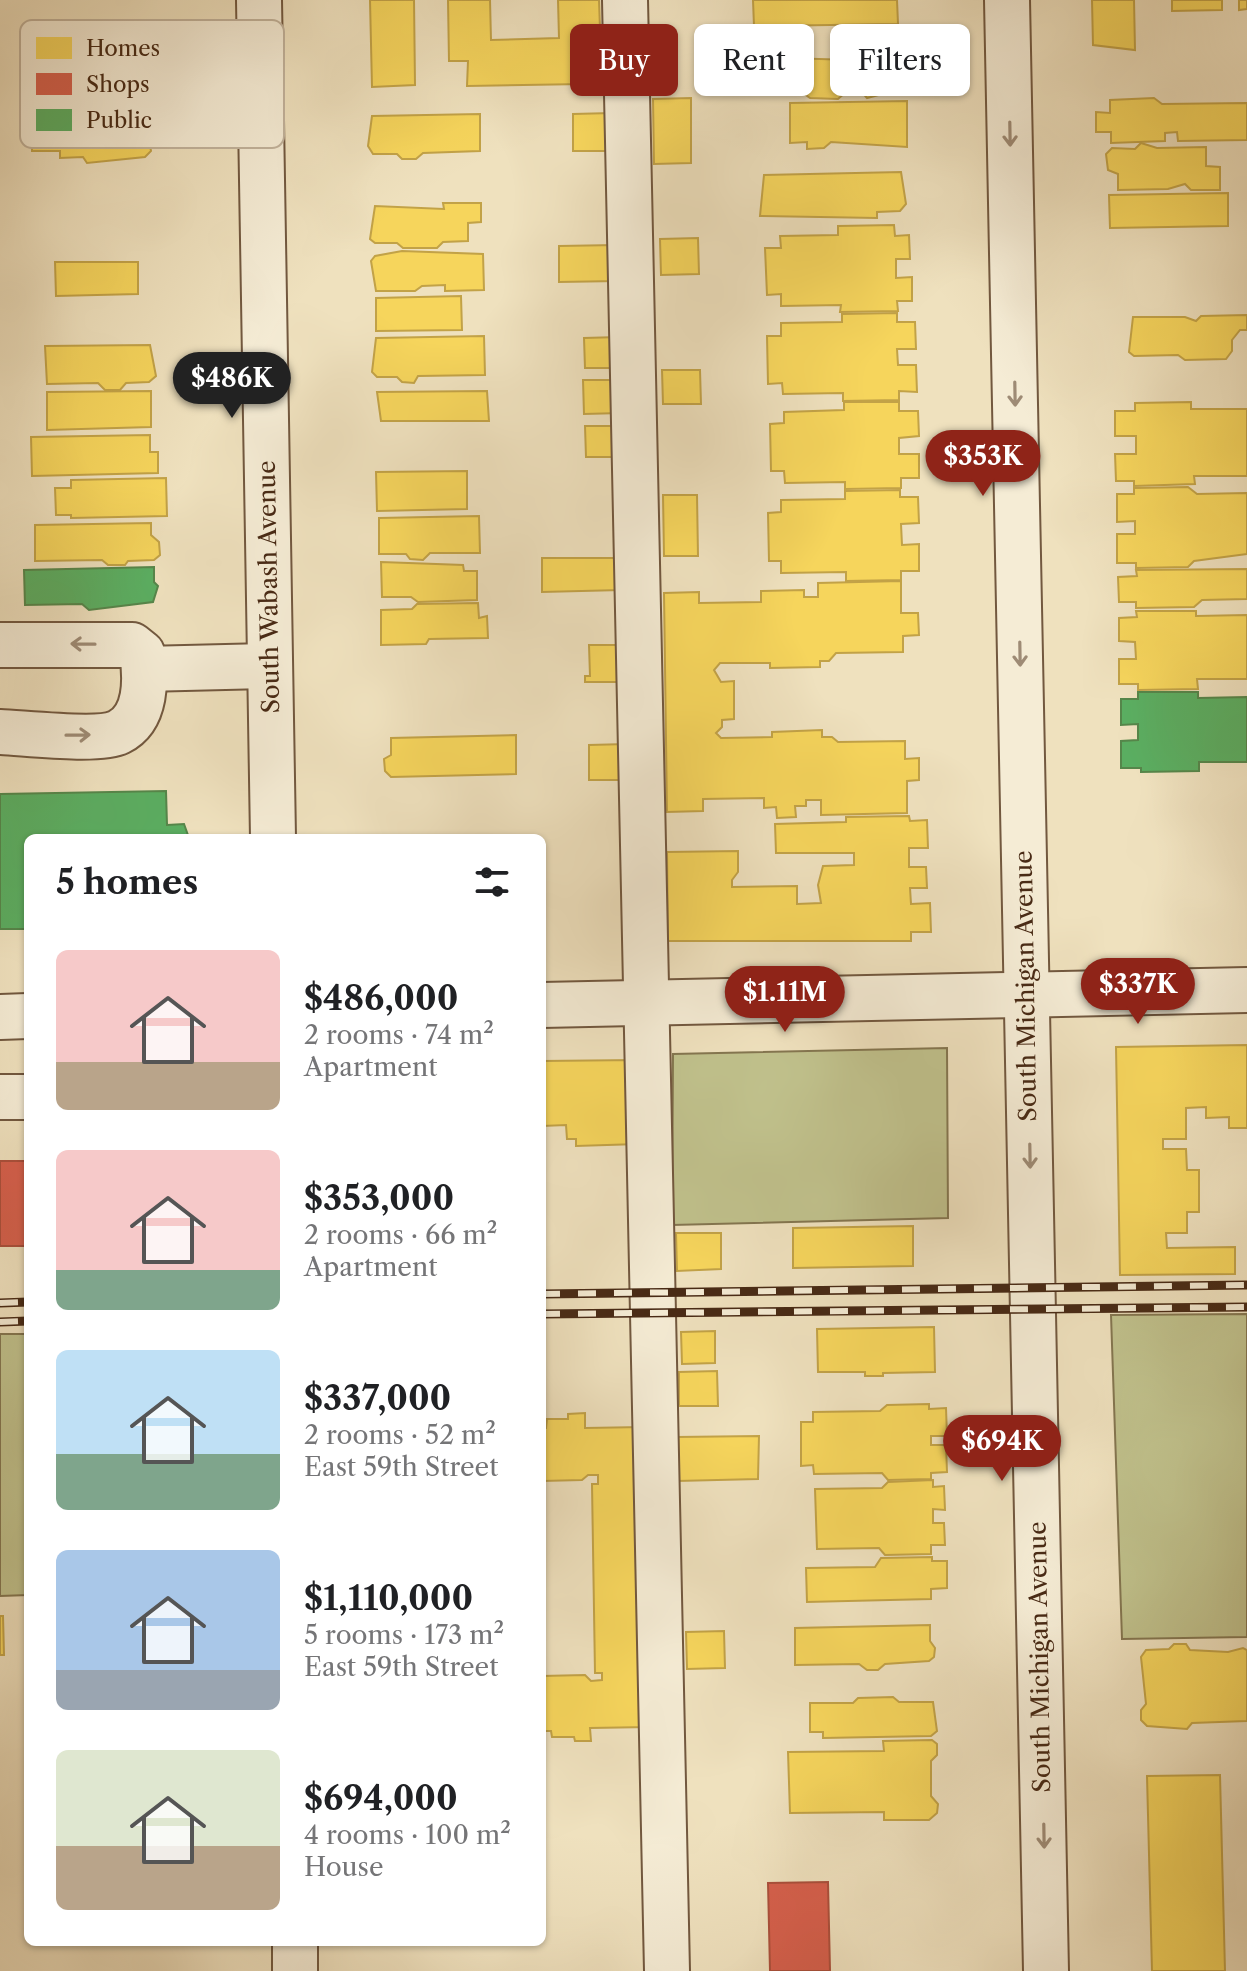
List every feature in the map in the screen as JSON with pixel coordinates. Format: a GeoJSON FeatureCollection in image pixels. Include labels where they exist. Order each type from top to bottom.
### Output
{"type":"FeatureCollection","features":[{"type":"Feature","properties":{"kind":"street","name":"South Wabash Avenue"},"geometry":{"type":"LineString","coordinates":[[259,0],[259,20]]}},
{"type":"Feature","properties":{"kind":"street"},"geometry":{"type":"LineString","coordinates":[[625,0],[667,1971]]}},
{"type":"Feature","properties":{"kind":"street","name":"South Michigan Avenue"},"geometry":{"type":"LineString","coordinates":[[1007,0],[1046,1971]]}},
{"type":"Feature","properties":{"kind":"street","name":"South Wabash Avenue"},"geometry":{"type":"LineString","coordinates":[[261,148],[273,834]]}},
{"type":"Feature","properties":{"kind":"street"},"geometry":{"type":"LineString","coordinates":[[0,645],[132,645],[142,653],[144,669],[144,695],[133,719],[118,733],[74,736],[0,732]]}},
{"type":"Feature","properties":{"kind":"street"},"geometry":{"type":"LineString","coordinates":[[144,669],[270,666]]}},
{"type":"Feature","properties":{"kind":"street"},"geometry":{"type":"LineString","coordinates":[[546,1005],[1247,990]]}},
{"type":"Feature","properties":{"kind":"street"},"geometry":{"type":"LineString","coordinates":[[0,1017],[24,1016]]}},
{"type":"Feature","properties":{"kind":"street"},"geometry":{"type":"LineString","coordinates":[[0,1097],[24,1097]]}},
{"type":"Feature","properties":{"kind":"street"},"geometry":{"type":"LineString","coordinates":[[295,1946],[295,1971]]}},
{"type":"Feature","properties":{"kind":"green space"},"geometry":{"type":"Polygon","coordinates":[[[947,1048],[948,1218],[672,1225],[673,1054],[947,1048]]]}},
{"type":"Feature","properties":{"kind":"green space"},"geometry":{"type":"Polygon","coordinates":[[[1247,1314],[1247,1637],[1122,1639],[1111,1315],[1247,1314]]]}},
{"type":"Feature","properties":{"kind":"green space"},"geometry":{"type":"Polygon","coordinates":[[[0,1334],[24,1334],[24,1595],[0,1596],[0,1334]]]}},
{"type":"Feature","properties":{"kind":"building: Homes"},"geometry":{"type":"Polygon","coordinates":[[[370,0],[414,0],[415,85],[372,87],[370,0]]]}},
{"type":"Feature","properties":{"kind":"building: Homes"},"geometry":{"type":"Polygon","coordinates":[[[448,0],[490,0],[491,40],[559,38],[558,0],[599,0],[600,24],[570,24],[570,84],[467,86],[468,61],[449,61],[448,0]]]}},
{"type":"Feature","properties":{"kind":"building: Homes"},"geometry":{"type":"Polygon","coordinates":[[[753,0],[897,0],[898,24],[754,24],[753,0]]]}},
{"type":"Feature","properties":{"kind":"building: Homes"},"geometry":{"type":"Polygon","coordinates":[[[1092,0],[1134,0],[1135,50],[1093,45],[1092,0]]]}},
{"type":"Feature","properties":{"kind":"building: Homes"},"geometry":{"type":"Polygon","coordinates":[[[1172,0],[1222,0],[1222,10],[1172,11],[1172,0]]]}},
{"type":"Feature","properties":{"kind":"building: Homes"},"geometry":{"type":"Polygon","coordinates":[[[1239,0],[1247,0],[1247,9],[1239,10],[1239,0]]]}},
{"type":"Feature","properties":{"kind":"building: Homes"},"geometry":{"type":"Polygon","coordinates":[[[814,59],[830,59],[830,96],[841,96],[838,99],[807,96],[814,96],[814,59]]]}},
{"type":"Feature","properties":{"kind":"building: Homes"},"geometry":{"type":"Polygon","coordinates":[[[691,98],[691,163],[654,164],[653,99],[691,98]]]}},
{"type":"Feature","properties":{"kind":"building: Homes"},"geometry":{"type":"Polygon","coordinates":[[[1154,98],[1162,104],[1247,103],[1247,140],[1178,141],[1177,132],[1165,133],[1165,141],[1111,143],[1111,132],[1096,132],[1096,112],[1110,113],[1110,100],[1154,98]]]}},
{"type":"Feature","properties":{"kind":"building: Homes"},"geometry":{"type":"Polygon","coordinates":[[[907,101],[907,147],[831,142],[824,148],[807,149],[807,142],[790,143],[790,103],[907,101]]]}},
{"type":"Feature","properties":{"kind":"building: Homes"},"geometry":{"type":"Polygon","coordinates":[[[612,113],[612,151],[573,151],[573,114],[612,113]]]}},
{"type":"Feature","properties":{"kind":"building: Homes"},"geometry":{"type":"Polygon","coordinates":[[[480,114],[480,151],[423,153],[416,159],[402,159],[397,154],[373,154],[368,146],[372,116],[480,114]]]}},
{"type":"Feature","properties":{"kind":"building: Homes"},"geometry":{"type":"Polygon","coordinates":[[[1141,143],[1157,148],[1206,147],[1206,166],[1220,167],[1220,190],[1191,190],[1185,184],[1168,189],[1118,190],[1118,174],[1108,170],[1106,154],[1112,148],[1135,149],[1141,143]]]}},
{"type":"Feature","properties":{"kind":"building: Homes"},"geometry":{"type":"Polygon","coordinates":[[[32,148],[150,148],[151,151],[145,157],[87,163],[83,157],[60,158],[60,151],[32,151],[32,148]]]}},
{"type":"Feature","properties":{"kind":"building: Homes"},"geometry":{"type":"Polygon","coordinates":[[[901,172],[906,204],[900,211],[877,212],[877,218],[760,216],[764,175],[901,172]]]}},
{"type":"Feature","properties":{"kind":"building: Homes"},"geometry":{"type":"Polygon","coordinates":[[[1228,193],[1228,226],[1110,228],[1109,195],[1228,193]]]}},
{"type":"Feature","properties":{"kind":"building: Homes"},"geometry":{"type":"Polygon","coordinates":[[[443,203],[481,203],[481,222],[468,223],[468,241],[443,242],[437,248],[403,248],[397,243],[375,243],[370,239],[375,206],[444,209],[443,203]]]}},
{"type":"Feature","properties":{"kind":"building: Homes"},"geometry":{"type":"Polygon","coordinates":[[[894,225],[895,236],[909,235],[910,259],[896,259],[896,278],[912,277],[912,301],[897,301],[898,311],[840,312],[841,305],[781,306],[781,294],[767,295],[765,248],[781,248],[780,236],[838,235],[838,226],[894,225]]]}},
{"type":"Feature","properties":{"kind":"building: Homes"},"geometry":{"type":"Polygon","coordinates":[[[698,238],[699,274],[661,275],[660,239],[698,238]]]}},
{"type":"Feature","properties":{"kind":"building: Homes"},"geometry":{"type":"Polygon","coordinates":[[[616,245],[617,281],[559,282],[559,246],[616,245]]]}},
{"type":"Feature","properties":{"kind":"building: Homes"},"geometry":{"type":"Polygon","coordinates":[[[402,251],[483,254],[484,290],[445,291],[445,285],[422,286],[415,291],[376,291],[371,261],[375,256],[402,251]]]}},
{"type":"Feature","properties":{"kind":"building: Homes"},"geometry":{"type":"Polygon","coordinates":[[[55,262],[138,262],[138,294],[56,296],[55,262]]]}},
{"type":"Feature","properties":{"kind":"building: Homes"},"geometry":{"type":"Polygon","coordinates":[[[461,296],[462,330],[376,331],[376,298],[461,296]]]}},
{"type":"Feature","properties":{"kind":"building: Homes"},"geometry":{"type":"Polygon","coordinates":[[[897,313],[897,322],[915,322],[916,349],[897,349],[898,365],[916,365],[917,392],[899,391],[899,400],[843,401],[843,393],[783,394],[782,383],[768,384],[767,336],[781,336],[781,323],[842,322],[842,314],[897,313]]]}},
{"type":"Feature","properties":{"kind":"building: Homes"},"geometry":{"type":"Polygon","coordinates":[[[1247,315],[1247,330],[1240,330],[1232,340],[1232,351],[1226,359],[1185,360],[1178,355],[1134,356],[1129,352],[1133,317],[1185,317],[1196,321],[1201,316],[1247,315]]]}},
{"type":"Feature","properties":{"kind":"building: Homes"},"geometry":{"type":"Polygon","coordinates":[[[484,336],[485,375],[418,376],[414,383],[402,382],[397,377],[377,377],[372,372],[376,338],[484,336]]]}},
{"type":"Feature","properties":{"kind":"building: Homes"},"geometry":{"type":"Polygon","coordinates":[[[619,337],[620,368],[585,368],[584,338],[619,337]]]}},
{"type":"Feature","properties":{"kind":"building: Homes"},"geometry":{"type":"Polygon","coordinates":[[[150,345],[156,376],[149,382],[126,383],[120,390],[105,390],[98,383],[47,384],[45,346],[150,345]]]}},
{"type":"Feature","properties":{"kind":"building: Homes"},"geometry":{"type":"Polygon","coordinates":[[[662,370],[700,370],[701,404],[663,404],[662,370]]]}},
{"type":"Feature","properties":{"kind":"building: Homes"},"geometry":{"type":"Polygon","coordinates":[[[583,380],[620,380],[621,413],[584,414],[583,380]]]}},
{"type":"Feature","properties":{"kind":"building: Homes"},"geometry":{"type":"Polygon","coordinates":[[[151,391],[151,427],[47,430],[47,392],[151,391]]]}},
{"type":"Feature","properties":{"kind":"building: Homes"},"geometry":{"type":"Polygon","coordinates":[[[487,391],[489,421],[381,421],[377,392],[487,391]]]}},
{"type":"Feature","properties":{"kind":"building: Homes"},"geometry":{"type":"Polygon","coordinates":[[[844,402],[899,402],[899,411],[918,411],[919,436],[899,438],[899,454],[919,454],[919,478],[901,478],[901,488],[845,489],[845,482],[785,483],[784,471],[771,471],[770,424],[784,423],[784,412],[844,410],[844,402]]]}},
{"type":"Feature","properties":{"kind":"building: Homes"},"geometry":{"type":"Polygon","coordinates":[[[1191,402],[1191,409],[1247,409],[1247,476],[1194,476],[1195,484],[1134,486],[1134,481],[1116,481],[1115,454],[1136,454],[1136,436],[1115,436],[1115,411],[1135,411],[1135,403],[1191,402]]]}},
{"type":"Feature","properties":{"kind":"building: Homes"},"geometry":{"type":"Polygon","coordinates":[[[585,426],[621,426],[622,457],[586,457],[585,426]]]}},
{"type":"Feature","properties":{"kind":"building: Homes"},"geometry":{"type":"Polygon","coordinates":[[[150,435],[150,452],[158,452],[158,473],[32,476],[31,437],[150,435]]]}},
{"type":"Feature","properties":{"kind":"building: Homes"},"geometry":{"type":"Polygon","coordinates":[[[467,471],[467,509],[377,511],[376,472],[467,471]]]}},
{"type":"Feature","properties":{"kind":"building: Homes"},"geometry":{"type":"Polygon","coordinates":[[[166,478],[167,516],[71,518],[71,515],[56,515],[55,488],[71,488],[71,480],[166,478]]]}},
{"type":"Feature","properties":{"kind":"building: Homes"},"geometry":{"type":"Polygon","coordinates":[[[1188,487],[1197,494],[1247,493],[1247,554],[1194,561],[1188,567],[1136,568],[1136,563],[1117,563],[1117,534],[1135,534],[1135,521],[1117,522],[1117,494],[1134,494],[1134,488],[1188,487]]]}},
{"type":"Feature","properties":{"kind":"building: Homes"},"geometry":{"type":"Polygon","coordinates":[[[900,490],[900,497],[918,497],[919,523],[901,524],[902,545],[919,544],[919,571],[901,571],[901,580],[846,581],[846,572],[781,573],[781,561],[769,561],[768,513],[781,512],[781,500],[845,499],[845,491],[900,490]]]}},
{"type":"Feature","properties":{"kind":"building: Homes"},"geometry":{"type":"Polygon","coordinates":[[[663,495],[697,495],[698,556],[664,556],[663,495]]]}},
{"type":"Feature","properties":{"kind":"building: Homes"},"geometry":{"type":"Polygon","coordinates":[[[479,516],[480,553],[430,553],[423,560],[410,559],[406,554],[379,554],[379,518],[479,516]]]}},
{"type":"Feature","properties":{"kind":"building: Homes"},"geometry":{"type":"Polygon","coordinates":[[[151,523],[151,535],[159,542],[160,555],[154,560],[128,561],[125,565],[108,565],[102,560],[35,561],[35,525],[151,523]]]}},
{"type":"Feature","properties":{"kind":"building: Homes"},"geometry":{"type":"Polygon","coordinates":[[[542,558],[621,558],[621,590],[542,592],[542,558]]]}},
{"type":"Feature","properties":{"kind":"building: Homes"},"geometry":{"type":"Polygon","coordinates":[[[381,562],[463,565],[464,571],[477,571],[477,600],[418,602],[411,597],[382,597],[381,562]]]}},
{"type":"Feature","properties":{"kind":"building: Homes"},"geometry":{"type":"Polygon","coordinates":[[[1247,569],[1247,599],[1202,600],[1194,607],[1136,608],[1136,602],[1119,602],[1118,577],[1137,576],[1136,570],[1247,569]]]}},
{"type":"Feature","properties":{"kind":"building: Homes"},"geometry":{"type":"Polygon","coordinates":[[[901,581],[901,613],[918,613],[919,635],[903,636],[903,652],[836,653],[829,661],[820,661],[820,667],[770,668],[770,663],[720,663],[714,670],[721,682],[734,681],[734,719],[722,720],[722,727],[716,733],[721,738],[772,737],[772,732],[822,730],[822,737],[832,737],[838,742],[905,741],[905,759],[919,758],[919,780],[907,781],[907,813],[821,815],[821,800],[806,800],[806,806],[795,806],[796,817],[777,818],[776,807],[764,808],[764,798],[703,799],[703,811],[667,812],[664,593],[699,592],[699,603],[761,602],[761,591],[804,590],[804,597],[818,597],[818,583],[901,581]]]}},
{"type":"Feature","properties":{"kind":"building: Homes"},"geometry":{"type":"Polygon","coordinates":[[[478,603],[479,618],[487,616],[488,638],[429,639],[426,644],[381,645],[381,610],[412,609],[417,604],[478,603]]]}},
{"type":"Feature","properties":{"kind":"building: Homes"},"geometry":{"type":"Polygon","coordinates":[[[1136,611],[1196,611],[1196,616],[1247,615],[1247,679],[1197,679],[1198,689],[1138,690],[1138,684],[1119,684],[1119,659],[1136,659],[1135,642],[1119,641],[1119,618],[1137,617],[1136,611]]]}},
{"type":"Feature","properties":{"kind":"building: Homes"},"geometry":{"type":"Polygon","coordinates":[[[589,645],[625,645],[625,682],[585,682],[585,676],[590,676],[589,645]]]}},
{"type":"Feature","properties":{"kind":"building: Homes"},"geometry":{"type":"Polygon","coordinates":[[[516,735],[516,774],[391,777],[385,771],[384,759],[391,755],[391,738],[516,735]]]}},
{"type":"Feature","properties":{"kind":"building: Homes"},"geometry":{"type":"Polygon","coordinates":[[[627,744],[627,780],[589,780],[589,745],[627,744]]]}},
{"type":"Feature","properties":{"kind":"building: Homes"},"geometry":{"type":"Polygon","coordinates":[[[909,816],[910,821],[927,820],[928,848],[909,848],[909,867],[926,867],[927,888],[910,888],[911,904],[930,903],[931,932],[911,932],[911,941],[668,941],[667,852],[738,851],[738,872],[732,880],[732,887],[797,886],[797,904],[821,903],[818,885],[823,866],[854,865],[854,853],[776,853],[775,824],[846,822],[846,817],[909,816]]]}},
{"type":"Feature","properties":{"kind":"building: Homes"},"geometry":{"type":"Polygon","coordinates":[[[1247,1045],[1247,1128],[1229,1128],[1229,1117],[1206,1118],[1206,1107],[1186,1108],[1186,1139],[1163,1139],[1163,1149],[1186,1149],[1187,1170],[1199,1170],[1199,1212],[1187,1212],[1187,1233],[1166,1233],[1167,1248],[1235,1247],[1235,1274],[1120,1275],[1116,1047],[1247,1045]]]}},
{"type":"Feature","properties":{"kind":"building: Homes"},"geometry":{"type":"Polygon","coordinates":[[[637,1060],[638,1144],[576,1146],[576,1139],[567,1139],[566,1125],[546,1126],[546,1061],[637,1060]]]}},
{"type":"Feature","properties":{"kind":"building: Homes"},"geometry":{"type":"Polygon","coordinates":[[[913,1226],[913,1266],[793,1268],[793,1228],[913,1226]]]}},
{"type":"Feature","properties":{"kind":"building: Homes"},"geometry":{"type":"Polygon","coordinates":[[[676,1233],[721,1233],[721,1269],[677,1271],[676,1233]]]}},
{"type":"Feature","properties":{"kind":"building: Homes"},"geometry":{"type":"Polygon","coordinates":[[[934,1327],[935,1372],[865,1376],[865,1372],[818,1372],[817,1329],[934,1327]]]}},
{"type":"Feature","properties":{"kind":"building: Homes"},"geometry":{"type":"Polygon","coordinates":[[[715,1331],[715,1363],[682,1364],[681,1332],[715,1331]]]}},
{"type":"Feature","properties":{"kind":"building: Homes"},"geometry":{"type":"Polygon","coordinates":[[[717,1371],[718,1406],[679,1406],[679,1372],[717,1371]]]}},
{"type":"Feature","properties":{"kind":"building: Homes"},"geometry":{"type":"Polygon","coordinates":[[[929,1404],[929,1409],[946,1408],[947,1436],[931,1436],[931,1445],[946,1445],[947,1472],[931,1473],[931,1479],[888,1480],[882,1473],[814,1474],[813,1465],[801,1466],[801,1422],[813,1422],[813,1412],[880,1411],[887,1405],[929,1404]]]}},
{"type":"Feature","properties":{"kind":"building: Homes"},"geometry":{"type":"Polygon","coordinates":[[[585,1413],[585,1428],[643,1427],[649,1727],[590,1728],[591,1741],[552,1737],[551,1731],[546,1731],[546,1676],[585,1675],[591,1681],[602,1680],[602,1673],[595,1673],[592,1484],[598,1484],[598,1475],[588,1475],[582,1480],[546,1481],[547,1419],[568,1419],[568,1414],[585,1413]]]}},
{"type":"Feature","properties":{"kind":"building: Homes"},"geometry":{"type":"Polygon","coordinates":[[[759,1436],[758,1479],[677,1481],[677,1437],[759,1436]]]}},
{"type":"Feature","properties":{"kind":"building: Homes"},"geometry":{"type":"Polygon","coordinates":[[[933,1480],[933,1487],[944,1486],[945,1510],[933,1509],[933,1523],[944,1523],[945,1545],[931,1545],[931,1554],[885,1555],[879,1548],[817,1549],[815,1489],[882,1488],[888,1482],[933,1480]]]}},
{"type":"Feature","properties":{"kind":"building: Homes"},"geometry":{"type":"Polygon","coordinates":[[[932,1557],[932,1561],[947,1561],[947,1588],[931,1589],[931,1599],[807,1602],[806,1568],[875,1567],[881,1558],[932,1557]]]}},
{"type":"Feature","properties":{"kind":"building: Homes"},"geometry":{"type":"Polygon","coordinates":[[[0,1616],[3,1616],[4,1655],[0,1655],[0,1616]]]}},
{"type":"Feature","properties":{"kind":"building: Homes"},"geometry":{"type":"Polygon","coordinates":[[[930,1625],[930,1641],[935,1648],[934,1657],[929,1661],[885,1664],[878,1670],[867,1670],[859,1664],[795,1665],[795,1628],[930,1625]]]}},
{"type":"Feature","properties":{"kind":"building: Homes"},"geometry":{"type":"Polygon","coordinates":[[[724,1631],[725,1668],[687,1669],[686,1632],[724,1631]]]}},
{"type":"Feature","properties":{"kind":"building: Homes"},"geometry":{"type":"Polygon","coordinates":[[[1174,1644],[1186,1644],[1190,1650],[1247,1650],[1247,1721],[1192,1723],[1187,1729],[1147,1726],[1141,1720],[1141,1710],[1146,1704],[1141,1657],[1146,1650],[1169,1649],[1174,1644]]]}},
{"type":"Feature","properties":{"kind":"building: Homes"},"geometry":{"type":"Polygon","coordinates":[[[893,1697],[899,1702],[933,1702],[937,1731],[931,1736],[823,1738],[823,1732],[810,1732],[810,1703],[853,1703],[858,1698],[893,1697]]]}},
{"type":"Feature","properties":{"kind":"building: Homes"},"geometry":{"type":"Polygon","coordinates":[[[932,1740],[937,1744],[937,1755],[931,1761],[931,1796],[938,1804],[937,1813],[929,1820],[884,1820],[884,1812],[790,1813],[788,1752],[884,1751],[883,1741],[932,1740]]]}},
{"type":"Feature","properties":{"kind":"building: Homes"},"geometry":{"type":"Polygon","coordinates":[[[1220,1775],[1225,1971],[1152,1971],[1147,1776],[1220,1775]]]}},
{"type":"Feature","properties":{"kind":"building: Shops"},"geometry":{"type":"Polygon","coordinates":[[[0,1161],[24,1161],[24,1246],[0,1246],[0,1161]]]}},
{"type":"Feature","properties":{"kind":"building: Shops"},"geometry":{"type":"Polygon","coordinates":[[[828,1882],[830,1971],[770,1971],[768,1883],[828,1882]]]}},
{"type":"Feature","properties":{"kind":"building: Public"},"geometry":{"type":"Polygon","coordinates":[[[154,567],[154,582],[158,586],[153,602],[89,610],[82,604],[25,605],[24,570],[154,567]]]}},
{"type":"Feature","properties":{"kind":"building: Public"},"geometry":{"type":"Polygon","coordinates":[[[1138,692],[1198,692],[1198,698],[1247,697],[1247,762],[1199,762],[1199,771],[1141,772],[1141,768],[1121,768],[1121,741],[1138,740],[1138,724],[1121,725],[1121,699],[1138,699],[1138,692]]]}},
{"type":"Feature","properties":{"kind":"building: Public"},"geometry":{"type":"Polygon","coordinates":[[[166,791],[167,825],[184,824],[188,834],[24,834],[24,929],[0,929],[0,794],[166,791]]]}},
{"type":"Feature","properties":{"kind":"railway"},"geometry":{"type":"LineString","coordinates":[[546,1294],[1247,1285]]}},
{"type":"Feature","properties":{"kind":"railway"},"geometry":{"type":"LineString","coordinates":[[0,1303],[24,1302]]}},
{"type":"Feature","properties":{"kind":"railway"},"geometry":{"type":"LineString","coordinates":[[546,1314],[1247,1307]]}},
{"type":"Feature","properties":{"kind":"railway"},"geometry":{"type":"LineString","coordinates":[[0,1322],[24,1321]]}}]}
